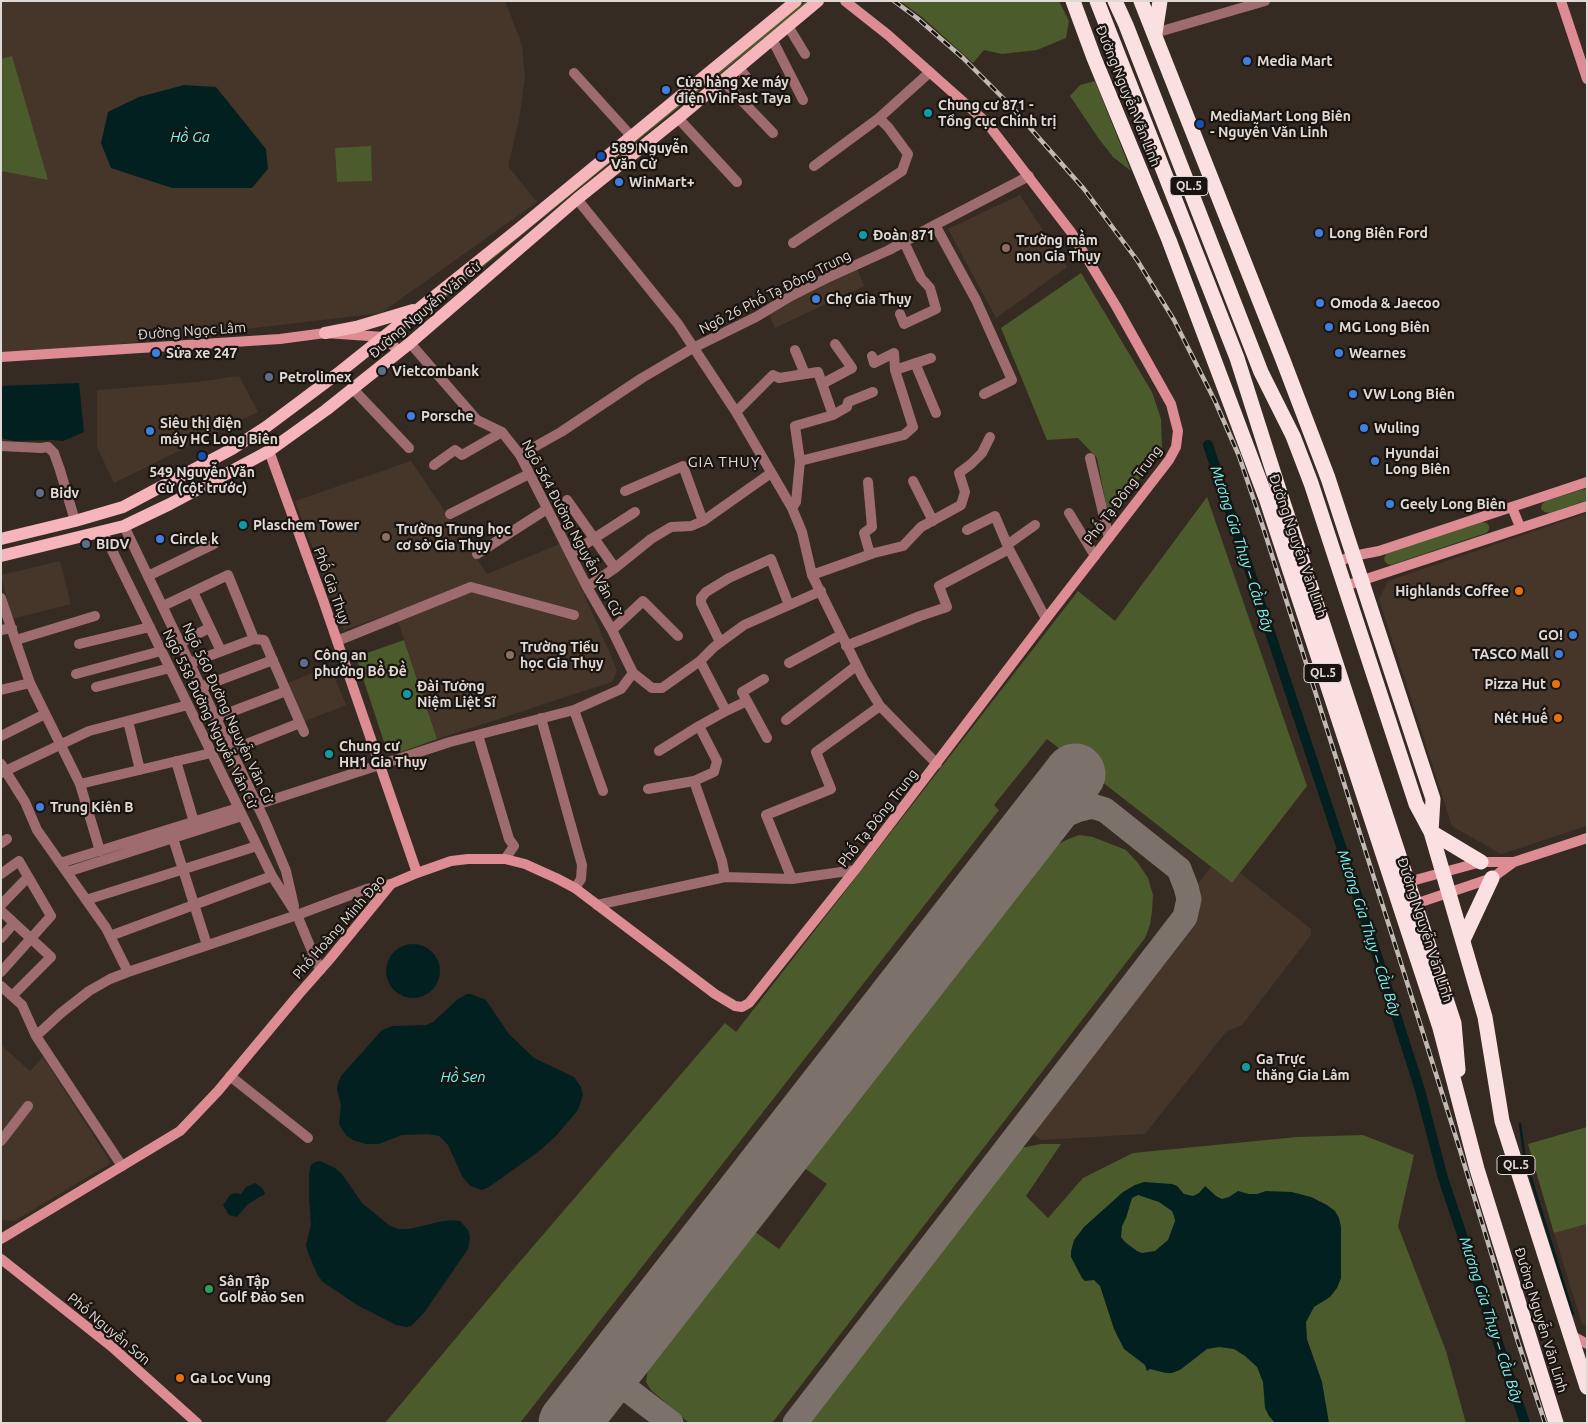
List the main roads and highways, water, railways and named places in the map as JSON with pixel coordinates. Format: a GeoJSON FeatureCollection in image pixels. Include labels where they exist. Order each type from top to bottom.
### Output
{"type":"FeatureCollection","features":[{"type":"Feature","properties":{"kind":"highway","name":"Đường Nguyễn Văn Linh"},"geometry":{"type":"LineString","coordinates":[[1073,1],[1169,240],[1266,498],[1440,1028],[1477,1169],[1556,1423]]}},
{"type":"Feature","properties":{"kind":"highway"},"geometry":{"type":"LineString","coordinates":[[1079,19],[1083,1]]}},
{"type":"Feature","properties":{"kind":"highway","name":"Đường Nguyễn Văn Linh"},"geometry":{"type":"LineString","coordinates":[[1096,1],[1237,358],[1454,1023],[1462,1111]]}},
{"type":"Feature","properties":{"kind":"highway","name":"Đường Nguyễn Văn Linh"},"geometry":{"type":"LineString","coordinates":[[1115,1],[1261,372],[1293,436],[1311,483],[1416,804],[1431,832],[1485,1017],[1502,1121],[1587,1386]]}},
{"type":"Feature","properties":{"kind":"highway","name":"Đường Nguyễn Văn Linh"},"geometry":{"type":"LineString","coordinates":[[1141,1],[1328,478],[1433,799],[1431,832]]}},
{"type":"Feature","properties":{"kind":"highway"},"geometry":{"type":"LineString","coordinates":[[1155,33],[1160,1]]}},
{"type":"Feature","properties":{"kind":"highway"},"geometry":{"type":"LineString","coordinates":[[1283,360],[1293,436]]}},
{"type":"Feature","properties":{"kind":"highway"},"geometry":{"type":"LineString","coordinates":[[1339,721],[1354,718]]}},
{"type":"Feature","properties":{"kind":"highway"},"geometry":{"type":"LineString","coordinates":[[1431,832],[1481,862]]}},
{"type":"Feature","properties":{"kind":"highway"},"geometry":{"type":"LineString","coordinates":[[1463,940],[1492,878]]}},
{"type":"Feature","properties":{"kind":"main road","name":"Đường Nguyễn Văn Cừ"},"geometry":{"type":"LineString","coordinates":[[1,539],[75,521],[122,507],[232,449],[266,427],[384,337],[632,137],[796,1]]}},
{"type":"Feature","properties":{"kind":"main road","name":"Đường Nguyễn Văn Cừ"},"geometry":{"type":"LineString","coordinates":[[1,556],[124,526],[199,489],[269,450],[326,410],[410,343],[577,199],[678,118],[818,1]]}},
{"type":"Feature","properties":{"kind":"main road"},"geometry":{"type":"LineString","coordinates":[[325,333],[366,324],[418,309]]}},
{"type":"Feature","properties":{"kind":"water","name":"Hồ Ga"},"geometry":{"type":"Polygon","coordinates":[[[184,85],[216,87],[266,149],[268,169],[252,188],[172,188],[111,168],[101,143],[108,112],[139,97],[184,85]]]}},
{"type":"Feature","properties":{"kind":"water"},"geometry":{"type":"Polygon","coordinates":[[[79,383],[84,432],[63,441],[14,441],[1,438],[1,386],[79,383]]]}},
{"type":"Feature","properties":{"kind":"water"},"geometry":{"type":"Polygon","coordinates":[[[413,944],[423,946],[432,952],[438,961],[440,971],[438,981],[432,990],[423,996],[413,998],[403,996],[394,990],[388,981],[386,971],[388,961],[394,952],[403,946],[413,944]]]}},
{"type":"Feature","properties":{"kind":"water","name":"Hồ Sen"},"geometry":{"type":"Polygon","coordinates":[[[467,994],[486,1000],[509,1034],[534,1058],[574,1077],[581,1087],[583,1095],[578,1110],[555,1137],[538,1152],[482,1190],[470,1186],[462,1176],[448,1145],[439,1136],[428,1134],[402,1135],[379,1144],[366,1144],[347,1136],[339,1123],[341,1105],[337,1090],[341,1076],[382,1030],[393,1026],[426,1025],[433,1022],[458,999],[467,994]]]}},
{"type":"Feature","properties":{"kind":"water"},"geometry":{"type":"Polygon","coordinates":[[[320,1161],[335,1168],[342,1174],[362,1203],[390,1226],[399,1229],[409,1229],[453,1220],[460,1221],[468,1230],[470,1237],[468,1249],[424,1313],[411,1326],[396,1325],[357,1305],[323,1282],[318,1276],[306,1245],[311,1224],[309,1173],[311,1165],[320,1161]]]}},
{"type":"Feature","properties":{"kind":"water"},"geometry":{"type":"Polygon","coordinates":[[[1144,1182],[1172,1184],[1177,1186],[1184,1194],[1193,1196],[1199,1193],[1205,1186],[1222,1199],[1238,1191],[1249,1194],[1266,1191],[1292,1192],[1311,1197],[1335,1211],[1341,1227],[1341,1278],[1337,1288],[1330,1297],[1314,1307],[1306,1322],[1307,1339],[1322,1382],[1329,1423],[1275,1423],[1265,1408],[1263,1382],[1257,1367],[1234,1349],[1219,1347],[1207,1349],[1180,1370],[1166,1373],[1150,1369],[1147,1371],[1145,1365],[1124,1349],[1114,1329],[1100,1286],[1094,1280],[1085,1281],[1082,1278],[1071,1257],[1071,1251],[1074,1240],[1084,1227],[1123,1192],[1144,1182]],[[1138,1195],[1132,1198],[1122,1226],[1121,1237],[1125,1242],[1142,1253],[1155,1251],[1168,1240],[1175,1221],[1172,1211],[1159,1202],[1138,1195]]]}},
{"type":"Feature","properties":{"kind":"water"},"geometry":{"type":"Polygon","coordinates":[[[255,1183],[262,1188],[265,1193],[264,1195],[247,1205],[237,1217],[229,1215],[223,1205],[230,1195],[235,1193],[241,1194],[246,1187],[255,1183]]]}},
{"type":"Feature","properties":{"kind":"waterway","name":"Mương Gia Thụy – Cầu Bây"},"geometry":{"type":"LineString","coordinates":[[1208,445],[1374,946],[1420,1090],[1443,1178],[1525,1423]]}},
{"type":"Feature","properties":{"kind":"waterway"},"geometry":{"type":"LineString","coordinates":[[1520,1124],[1525,1159],[1573,1314]]}},
{"type":"Feature","properties":{"kind":"railway"},"geometry":{"type":"LineString","coordinates":[[894,1],[917,18],[963,58],[1009,104],[1084,189],[1137,260],[1174,320],[1215,401],[1239,456],[1264,530],[1545,1423]]}},
{"type":"Feature","properties":{"kind":"place","name":"Media Mart"},"geometry":{"type":"Point","coordinates":[1247,61]}},
{"type":"Feature","properties":{"kind":"place","name":"Cửa hàng Xe máy điện VinFast Taya"},"geometry":{"type":"Point","coordinates":[666,90]}},
{"type":"Feature","properties":{"kind":"place","name":"Chung cư 871 - Tổng cục Chính trị"},"geometry":{"type":"Point","coordinates":[928,113]}},
{"type":"Feature","properties":{"kind":"place","name":"MediaMart Long Biên - Nguyễn Văn Linh"},"geometry":{"type":"Point","coordinates":[1200,124]}},
{"type":"Feature","properties":{"kind":"place","name":"589 Nguyễn Văn Cừ"},"geometry":{"type":"Point","coordinates":[601,156]}},
{"type":"Feature","properties":{"kind":"place","name":"WinMart+"},"geometry":{"type":"Point","coordinates":[619,182]}},
{"type":"Feature","properties":{"kind":"place","name":"Long Biên Ford"},"geometry":{"type":"Point","coordinates":[1319,233]}},
{"type":"Feature","properties":{"kind":"place","name":"Đoàn 871"},"geometry":{"type":"Point","coordinates":[863,235]}},
{"type":"Feature","properties":{"kind":"place","name":"Trường mầm non Gia Thụy"},"geometry":{"type":"Point","coordinates":[1006,248]}},
{"type":"Feature","properties":{"kind":"place","name":"Chợ Gia Thụy"},"geometry":{"type":"Point","coordinates":[816,299]}},
{"type":"Feature","properties":{"kind":"place","name":"Omoda & Jaecoo"},"geometry":{"type":"Point","coordinates":[1320,303]}},
{"type":"Feature","properties":{"kind":"place","name":"MG Long Biên"},"geometry":{"type":"Point","coordinates":[1329,327]}},
{"type":"Feature","properties":{"kind":"place","name":"Sửa xe 247"},"geometry":{"type":"Point","coordinates":[156,353]}},
{"type":"Feature","properties":{"kind":"place","name":"Wearnes"},"geometry":{"type":"Point","coordinates":[1339,353]}},
{"type":"Feature","properties":{"kind":"place","name":"Vietcombank"},"geometry":{"type":"Point","coordinates":[382,371]}},
{"type":"Feature","properties":{"kind":"place","name":"Petrolimex"},"geometry":{"type":"Point","coordinates":[269,377]}},
{"type":"Feature","properties":{"kind":"place","name":"VW Long Biên"},"geometry":{"type":"Point","coordinates":[1353,394]}},
{"type":"Feature","properties":{"kind":"place","name":"Porsche"},"geometry":{"type":"Point","coordinates":[411,416]}},
{"type":"Feature","properties":{"kind":"place","name":"Wuling"},"geometry":{"type":"Point","coordinates":[1364,428]}},
{"type":"Feature","properties":{"kind":"place","name":"Siêu thị điện máy HC Long Biên"},"geometry":{"type":"Point","coordinates":[150,431]}},
{"type":"Feature","properties":{"kind":"place","name":"549 Nguyễn Văn Cừ (cột trước)"},"geometry":{"type":"Point","coordinates":[202,456]}},
{"type":"Feature","properties":{"kind":"place","name":"Hyundai Long Biên"},"geometry":{"type":"Point","coordinates":[1375,461]}},
{"type":"Feature","properties":{"kind":"place","name":"Bidv"},"geometry":{"type":"Point","coordinates":[40,493]}},
{"type":"Feature","properties":{"kind":"place","name":"Geely Long Biên"},"geometry":{"type":"Point","coordinates":[1390,504]}},
{"type":"Feature","properties":{"kind":"place","name":"Plaschem Tower"},"geometry":{"type":"Point","coordinates":[243,525]}},
{"type":"Feature","properties":{"kind":"place","name":"Trường Trung học cơ sở Gia Thụy"},"geometry":{"type":"Point","coordinates":[386,537]}},
{"type":"Feature","properties":{"kind":"place","name":"Circle k"},"geometry":{"type":"Point","coordinates":[160,539]}},
{"type":"Feature","properties":{"kind":"place","name":"BIDV"},"geometry":{"type":"Point","coordinates":[86,544]}},
{"type":"Feature","properties":{"kind":"place","name":"Highlands Coffee"},"geometry":{"type":"Point","coordinates":[1519,591]}},
{"type":"Feature","properties":{"kind":"place","name":"GO!"},"geometry":{"type":"Point","coordinates":[1573,635]}},
{"type":"Feature","properties":{"kind":"place","name":"TASCO Mall"},"geometry":{"type":"Point","coordinates":[1559,654]}},
{"type":"Feature","properties":{"kind":"place","name":"Trường Tiểu học Gia Thụy"},"geometry":{"type":"Point","coordinates":[510,655]}},
{"type":"Feature","properties":{"kind":"place","name":"Công an phường Bồ Đề"},"geometry":{"type":"Point","coordinates":[304,663]}},
{"type":"Feature","properties":{"kind":"place","name":"Pizza Hut"},"geometry":{"type":"Point","coordinates":[1556,684]}},
{"type":"Feature","properties":{"kind":"place","name":"Đài Tưởng Niệm Liệt Sĩ"},"geometry":{"type":"Point","coordinates":[407,694]}},
{"type":"Feature","properties":{"kind":"place","name":"Nét Huế"},"geometry":{"type":"Point","coordinates":[1558,718]}},
{"type":"Feature","properties":{"kind":"place","name":"Chung cư HH1 Gia Thụy"},"geometry":{"type":"Point","coordinates":[329,754]}},
{"type":"Feature","properties":{"kind":"place","name":"Trung Kiên B"},"geometry":{"type":"Point","coordinates":[40,807]}},
{"type":"Feature","properties":{"kind":"place","name":"Ga Trực thăng Gia Lâm"},"geometry":{"type":"Point","coordinates":[1246,1067]}},
{"type":"Feature","properties":{"kind":"place","name":"Sân Tập Golf Đảo Sen"},"geometry":{"type":"Point","coordinates":[209,1289]}},
{"type":"Feature","properties":{"kind":"place","name":"Ga Loc Vung"},"geometry":{"type":"Point","coordinates":[180,1378]}},
{"type":"Feature","properties":{"kind":"district","name":"GIA THUỴ"},"geometry":{"type":"Point","coordinates":[724,462]}}]}
